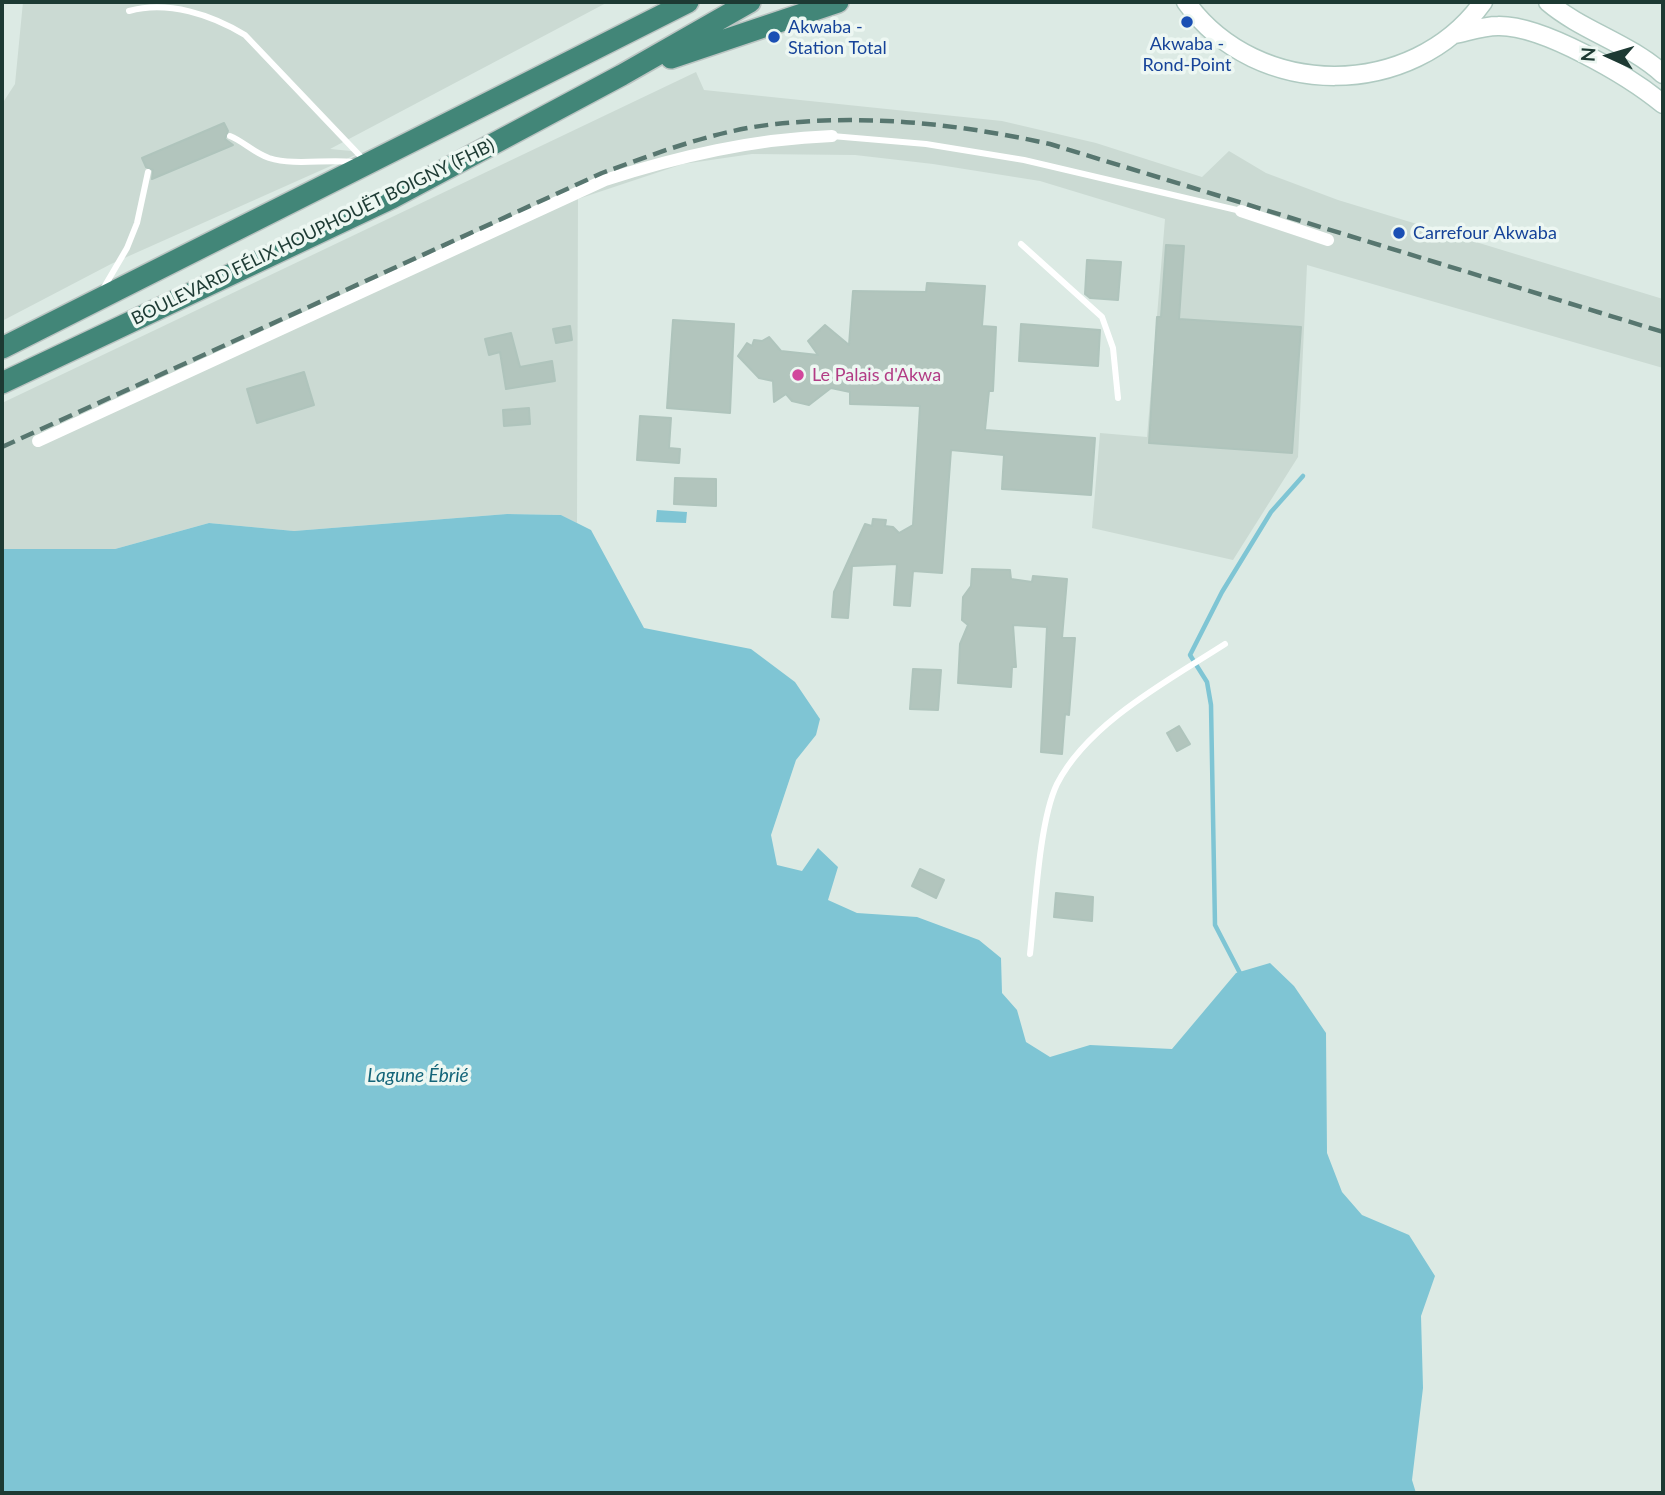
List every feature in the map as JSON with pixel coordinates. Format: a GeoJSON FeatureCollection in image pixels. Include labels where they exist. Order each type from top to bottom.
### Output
{"type":"FeatureCollection","features":[{"type":"Feature","properties":{"kind":"highway"},"geometry":{"type":"LineString","coordinates":[[608,44],[663,2]]}},
{"type":"Feature","properties":{"kind":"highway"},"geometry":{"type":"LineString","coordinates":[[608,44],[688,2]]}},
{"type":"Feature","properties":{"kind":"highway"},"geometry":{"type":"LineString","coordinates":[[622,75],[750,2]]}},
{"type":"Feature","properties":{"kind":"highway"},"geometry":{"type":"LineString","coordinates":[[622,75],[838,2]]}},
{"type":"Feature","properties":{"kind":"highway","name":"BOULEVARD FÉLIX HOUPHOUËT BOIGNY (FHB)"},"geometry":{"type":"LineString","coordinates":[[2,348],[608,44]]}},
{"type":"Feature","properties":{"kind":"highway","name":"BOULEVARD FÉLIX HOUPHOUËT BOIGNY (FHB)"},"geometry":{"type":"LineString","coordinates":[[2,383],[392,198],[622,75]]}},
{"type":"Feature","properties":{"kind":"main road"},"geometry":{"type":"LineString","coordinates":[[1186,2],[1212,32],[1237,50],[1282,68],[1327,77],[1360,76],[1387,71],[1429,53],[1455,34],[1483,2]]}},
{"type":"Feature","properties":{"kind":"main road"},"geometry":{"type":"LineString","coordinates":[[1548,2],[1561,13],[1601,33],[1663,74]]}},
{"type":"Feature","properties":{"kind":"main road"},"geometry":{"type":"LineString","coordinates":[[1455,34],[1498,26],[1531,31],[1637,82],[1663,104]]}},
{"type":"Feature","properties":{"kind":"street"},"geometry":{"type":"LineString","coordinates":[[38,441],[605,180],[677,157],[750,143],[832,136]]}},
{"type":"Feature","properties":{"kind":"street"},"geometry":{"type":"LineString","coordinates":[[1241,211],[1328,240]]}},
{"type":"Feature","properties":{"kind":"lane"},"geometry":{"type":"LineString","coordinates":[[129,11],[153,7],[182,9],[222,21],[245,35],[369,165]]}},
{"type":"Feature","properties":{"kind":"lane"},"geometry":{"type":"LineString","coordinates":[[230,136],[267,157],[287,162],[328,159],[369,165]]}},
{"type":"Feature","properties":{"kind":"lane"},"geometry":{"type":"LineString","coordinates":[[832,136],[926,145],[1024,160],[1241,211]]}},
{"type":"Feature","properties":{"kind":"lane"},"geometry":{"type":"LineString","coordinates":[[99,299],[137,223],[148,172]]}},
{"type":"Feature","properties":{"kind":"lane"},"geometry":{"type":"LineString","coordinates":[[1021,244],[1102,317],[1113,348],[1118,398]]}},
{"type":"Feature","properties":{"kind":"lane"},"geometry":{"type":"LineString","coordinates":[[1030,954],[1046,824],[1057,784],[1097,735],[1151,691],[1226,645]]}},
{"type":"Feature","properties":{"kind":"shaded area"},"geometry":{"type":"Polygon","coordinates":[[[23,2],[608,2],[330,149],[362,152],[111,264],[2,321],[2,104],[15,84],[23,2]]]}},
{"type":"Feature","properties":{"kind":"shaded area"},"geometry":{"type":"Polygon","coordinates":[[[696,72],[704,90],[1002,121],[1096,143],[1202,177],[1229,151],[1266,173],[1338,200],[1663,299],[1663,368],[1307,265],[1298,457],[1233,560],[1092,528],[1100,433],[1147,437],[1165,219],[1040,181],[933,164],[855,155],[752,154],[683,164],[578,199],[577,523],[561,515],[507,514],[294,531],[209,523],[115,549],[2,549],[2,403],[696,72]]]}},
{"type":"Feature","properties":{"kind":"water"},"geometry":{"type":"Polygon","coordinates":[[[657,510],[687,512],[686,523],[656,522],[657,510]]]}},
{"type":"Feature","properties":{"kind":"water","name":"Lagune Ébrié"},"geometry":{"type":"Polygon","coordinates":[[[507,514],[561,515],[591,530],[644,628],[751,649],[795,682],[820,719],[816,735],[796,760],[771,835],[777,865],[802,871],[818,848],[838,867],[828,900],[857,913],[917,917],[979,940],[1001,958],[1002,993],[1017,1010],[1026,1042],[1050,1057],[1090,1045],[1172,1049],[1236,973],[1270,963],[1294,986],[1326,1033],[1327,1153],[1342,1192],[1362,1215],[1409,1235],[1435,1276],[1421,1316],[1423,1388],[1412,1480],[1416,1493],[2,1493],[2,549],[115,549],[209,523],[294,531],[507,514]]]}},
{"type":"Feature","properties":{"kind":"building"},"geometry":{"type":"Polygon","coordinates":[[[224,123],[228,131],[225,139],[233,145],[152,179],[153,170],[146,167],[142,158],[224,123]]]}},
{"type":"Feature","properties":{"kind":"building"},"geometry":{"type":"Polygon","coordinates":[[[1166,245],[1184,246],[1179,319],[1301,327],[1292,453],[1149,443],[1157,317],[1161,317],[1166,245]]]}},
{"type":"Feature","properties":{"kind":"building"},"geometry":{"type":"Polygon","coordinates":[[[1087,260],[1121,262],[1118,300],[1090,298],[1085,294],[1087,260]]]}},
{"type":"Feature","properties":{"kind":"building"},"geometry":{"type":"Polygon","coordinates":[[[927,283],[985,286],[982,326],[996,327],[993,391],[989,391],[985,430],[1095,438],[1091,495],[1002,489],[1004,455],[951,450],[942,573],[913,571],[910,606],[894,605],[897,564],[852,566],[848,618],[832,617],[834,592],[865,524],[872,526],[873,519],[886,520],[885,526],[893,527],[899,533],[913,525],[920,406],[850,404],[850,392],[831,388],[809,405],[792,401],[786,394],[774,402],[773,381],[759,378],[738,356],[747,343],[752,346],[754,340],[762,341],[769,337],[781,351],[818,355],[808,341],[825,325],[849,345],[853,291],[926,292],[927,283]]]}},
{"type":"Feature","properties":{"kind":"building"},"geometry":{"type":"Polygon","coordinates":[[[673,320],[734,324],[730,413],[667,408],[673,320]]]}},
{"type":"Feature","properties":{"kind":"building"},"geometry":{"type":"Polygon","coordinates":[[[1021,324],[1100,330],[1098,366],[1019,361],[1021,324]]]}},
{"type":"Feature","properties":{"kind":"building"},"geometry":{"type":"Polygon","coordinates":[[[570,326],[572,340],[556,343],[553,329],[570,326]]]}},
{"type":"Feature","properties":{"kind":"building"},"geometry":{"type":"Polygon","coordinates":[[[511,333],[520,367],[552,361],[555,381],[506,389],[500,352],[489,355],[485,339],[511,333]]]}},
{"type":"Feature","properties":{"kind":"building"},"geometry":{"type":"Polygon","coordinates":[[[304,372],[314,405],[257,423],[247,389],[304,372]]]}},
{"type":"Feature","properties":{"kind":"building"},"geometry":{"type":"Polygon","coordinates":[[[529,408],[530,424],[504,426],[503,410],[529,408]]]}},
{"type":"Feature","properties":{"kind":"building"},"geometry":{"type":"Polygon","coordinates":[[[640,416],[671,418],[669,448],[680,449],[679,463],[637,460],[640,416]]]}},
{"type":"Feature","properties":{"kind":"building"},"geometry":{"type":"Polygon","coordinates":[[[675,478],[716,479],[716,506],[674,504],[675,478]]]}},
{"type":"Feature","properties":{"kind":"building"},"geometry":{"type":"Polygon","coordinates":[[[972,569],[1010,570],[1011,579],[1032,582],[1033,576],[1067,579],[1062,638],[1075,638],[1069,715],[1065,714],[1062,754],[1041,752],[1047,627],[1013,625],[1016,667],[1012,667],[1011,687],[958,683],[960,644],[968,625],[962,620],[963,597],[971,586],[972,569]]]}},
{"type":"Feature","properties":{"kind":"building"},"geometry":{"type":"Polygon","coordinates":[[[913,669],[941,670],[938,710],[910,709],[913,669]]]}},
{"type":"Feature","properties":{"kind":"building"},"geometry":{"type":"Polygon","coordinates":[[[1179,726],[1190,744],[1177,751],[1167,733],[1179,726]]]}},
{"type":"Feature","properties":{"kind":"building"},"geometry":{"type":"Polygon","coordinates":[[[920,869],[944,880],[936,898],[912,886],[920,869]]]}},
{"type":"Feature","properties":{"kind":"building"},"geometry":{"type":"Polygon","coordinates":[[[1056,893],[1093,897],[1092,921],[1054,917],[1056,893]]]}},
{"type":"Feature","properties":{"kind":"waterway"},"geometry":{"type":"LineString","coordinates":[[1241,975],[1215,925],[1211,705],[1207,682],[1190,655],[1222,592],[1271,512],[1303,476]]}},
{"type":"Feature","properties":{"kind":"railway"},"geometry":{"type":"LineString","coordinates":[[2,447],[602,173],[665,150],[731,131],[811,121],[880,121],[948,126],[1050,144],[1663,332]]}},
{"type":"Feature","properties":{"kind":"place","name":"Akwaba - Rond-Point"},"geometry":{"type":"Point","coordinates":[1187,22]}},
{"type":"Feature","properties":{"kind":"place","name":"Akwaba - Station Total"},"geometry":{"type":"Point","coordinates":[774,37]}},
{"type":"Feature","properties":{"kind":"place","name":"Carrefour Akwaba"},"geometry":{"type":"Point","coordinates":[1399,233]}},
{"type":"Feature","properties":{"kind":"place","name":"Le Palais d'Akwa"},"geometry":{"type":"Point","coordinates":[798,375]}}]}
